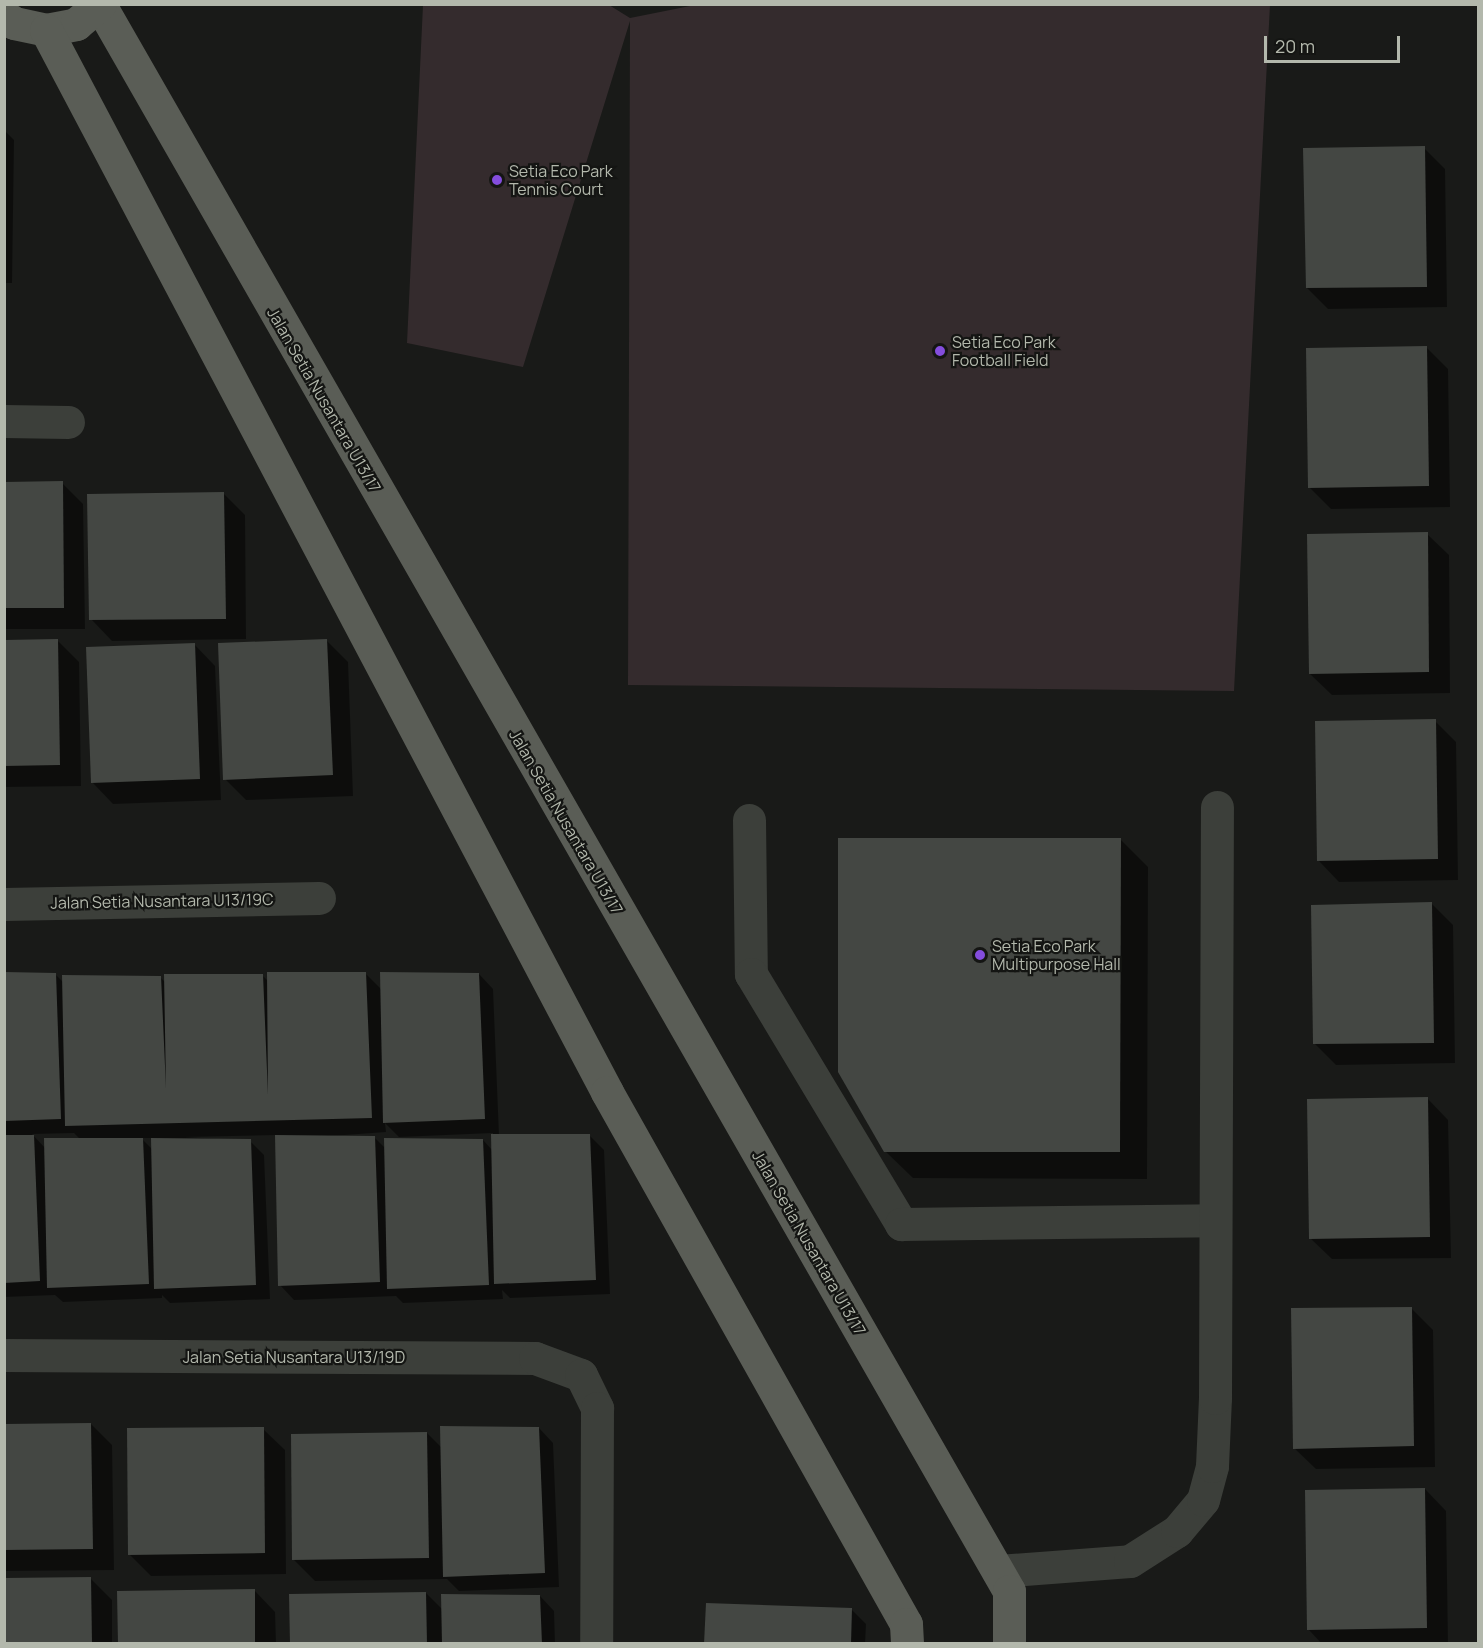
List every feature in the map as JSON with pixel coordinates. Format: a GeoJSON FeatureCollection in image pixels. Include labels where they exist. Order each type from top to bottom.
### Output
{"type":"FeatureCollection","features":[{"type":"Feature","properties":{"kind":"main road"},"geometry":{"type":"LineString","coordinates":[[4,16],[14,23],[46,30],[76,24],[100,5]]}},
{"type":"Feature","properties":{"kind":"main road","name":"Jalan Setia Nusantara U13/17"},"geometry":{"type":"LineString","coordinates":[[100,5],[998,1571],[1009,1591],[1009,1644]]}},
{"type":"Feature","properties":{"kind":"main road"},"geometry":{"type":"LineString","coordinates":[[46,30],[607,1092],[906,1624],[907,1644]]}},
{"type":"Feature","properties":{"kind":"street"},"geometry":{"type":"LineString","coordinates":[[4,421],[68,422]]}},
{"type":"Feature","properties":{"kind":"street"},"geometry":{"type":"LineString","coordinates":[[998,1571],[1130,1561],[1177,1531],[1203,1500],[1212,1466],[1215,1398],[1217,807]]}},
{"type":"Feature","properties":{"kind":"street"},"geometry":{"type":"LineString","coordinates":[[748,820],[751,974],[901,1224],[1214,1220]]}},
{"type":"Feature","properties":{"kind":"street","name":"Jalan Setia Nusantara U13/19C"},"geometry":{"type":"LineString","coordinates":[[4,904],[319,898]]}},
{"type":"Feature","properties":{"kind":"street","name":"Jalan Setia Nusantara U13/19D"},"geometry":{"type":"LineString","coordinates":[[4,1355],[535,1358],[581,1375],[597,1408],[596,1644]]}},
{"type":"Feature","properties":{"kind":"shaded area","name":"Setia Eco Park Football Field"},"geometry":{"type":"Polygon","coordinates":[[[700,4],[1270,5],[1234,691],[628,685],[630,21],[523,367],[407,343],[423,5],[609,5],[630,18],[700,4]]]}},
{"type":"Feature","properties":{"kind":"building"},"geometry":{"type":"Polygon","coordinates":[[[1425,146],[1427,287],[1306,288],[1303,148],[1425,146]]]}},
{"type":"Feature","properties":{"kind":"building"},"geometry":{"type":"Polygon","coordinates":[[[1427,346],[1429,486],[1308,488],[1306,348],[1427,346]]]}},
{"type":"Feature","properties":{"kind":"building"},"geometry":{"type":"Polygon","coordinates":[[[63,481],[64,608],[4,608],[4,482],[63,481]]]}},
{"type":"Feature","properties":{"kind":"building"},"geometry":{"type":"Polygon","coordinates":[[[224,492],[226,619],[89,620],[87,494],[224,492]]]}},
{"type":"Feature","properties":{"kind":"building"},"geometry":{"type":"Polygon","coordinates":[[[1428,532],[1429,672],[1309,674],[1307,534],[1428,532]]]}},
{"type":"Feature","properties":{"kind":"building"},"geometry":{"type":"Polygon","coordinates":[[[58,639],[60,765],[4,766],[4,640],[58,639]]]}},
{"type":"Feature","properties":{"kind":"building"},"geometry":{"type":"Polygon","coordinates":[[[327,639],[333,775],[223,780],[218,643],[327,639]]]}},
{"type":"Feature","properties":{"kind":"building"},"geometry":{"type":"Polygon","coordinates":[[[195,643],[200,779],[91,783],[86,647],[195,643]]]}},
{"type":"Feature","properties":{"kind":"building"},"geometry":{"type":"Polygon","coordinates":[[[1436,719],[1438,859],[1317,861],[1315,721],[1436,719]]]}},
{"type":"Feature","properties":{"kind":"building","name":"Setia Eco Park Multipurpose Hall"},"geometry":{"type":"Polygon","coordinates":[[[838,838],[1121,838],[1120,1152],[884,1152],[838,1072],[838,838]]]}},
{"type":"Feature","properties":{"kind":"building"},"geometry":{"type":"Polygon","coordinates":[[[1432,902],[1434,1043],[1313,1044],[1311,905],[1432,902]]]}},
{"type":"Feature","properties":{"kind":"building"},"geometry":{"type":"Polygon","coordinates":[[[4,972],[56,973],[61,1119],[4,1121],[4,972]]]}},
{"type":"Feature","properties":{"kind":"building"},"geometry":{"type":"Polygon","coordinates":[[[267,972],[366,972],[372,1118],[65,1126],[62,975],[161,976],[166,1088],[164,974],[263,974],[268,1095],[267,972]]]}},
{"type":"Feature","properties":{"kind":"building"},"geometry":{"type":"Polygon","coordinates":[[[380,972],[479,973],[485,1119],[383,1123],[380,972]]]}},
{"type":"Feature","properties":{"kind":"building"},"geometry":{"type":"Polygon","coordinates":[[[1428,1097],[1430,1237],[1309,1239],[1307,1099],[1428,1097]]]}},
{"type":"Feature","properties":{"kind":"building"},"geometry":{"type":"Polygon","coordinates":[[[491,1134],[590,1134],[596,1280],[494,1284],[491,1134]]]}},
{"type":"Feature","properties":{"kind":"building"},"geometry":{"type":"Polygon","coordinates":[[[4,1135],[34,1135],[40,1281],[4,1283],[4,1135]]]}},
{"type":"Feature","properties":{"kind":"building"},"geometry":{"type":"Polygon","coordinates":[[[275,1135],[375,1136],[380,1282],[278,1286],[275,1135]]]}},
{"type":"Feature","properties":{"kind":"building"},"geometry":{"type":"Polygon","coordinates":[[[44,1138],[143,1138],[149,1284],[47,1288],[44,1138]]]}},
{"type":"Feature","properties":{"kind":"building"},"geometry":{"type":"Polygon","coordinates":[[[151,1138],[251,1139],[256,1285],[154,1289],[151,1138]]]}},
{"type":"Feature","properties":{"kind":"building"},"geometry":{"type":"Polygon","coordinates":[[[384,1138],[483,1139],[489,1285],[387,1289],[384,1138]]]}},
{"type":"Feature","properties":{"kind":"building"},"geometry":{"type":"Polygon","coordinates":[[[1412,1307],[1414,1446],[1293,1449],[1291,1308],[1412,1307]]]}},
{"type":"Feature","properties":{"kind":"building"},"geometry":{"type":"Polygon","coordinates":[[[91,1423],[93,1549],[4,1550],[4,1424],[91,1423]]]}},
{"type":"Feature","properties":{"kind":"building"},"geometry":{"type":"Polygon","coordinates":[[[440,1426],[539,1427],[545,1573],[443,1577],[440,1426]]]}},
{"type":"Feature","properties":{"kind":"building"},"geometry":{"type":"Polygon","coordinates":[[[264,1427],[265,1553],[128,1555],[127,1428],[264,1427]]]}},
{"type":"Feature","properties":{"kind":"building"},"geometry":{"type":"Polygon","coordinates":[[[427,1432],[429,1558],[292,1560],[291,1434],[427,1432]]]}},
{"type":"Feature","properties":{"kind":"building"},"geometry":{"type":"Polygon","coordinates":[[[1425,1488],[1427,1628],[1307,1630],[1305,1490],[1425,1488]]]}},
{"type":"Feature","properties":{"kind":"building"},"geometry":{"type":"Polygon","coordinates":[[[91,1577],[92,1644],[4,1644],[4,1578],[91,1577]]]}},
{"type":"Feature","properties":{"kind":"building"},"geometry":{"type":"Polygon","coordinates":[[[255,1589],[255,1644],[118,1644],[117,1591],[255,1589]]]}},
{"type":"Feature","properties":{"kind":"building"},"geometry":{"type":"Polygon","coordinates":[[[426,1592],[427,1644],[290,1644],[289,1594],[426,1592]]]}},
{"type":"Feature","properties":{"kind":"building"},"geometry":{"type":"Polygon","coordinates":[[[441,1594],[540,1595],[542,1644],[442,1644],[441,1594]]]}},
{"type":"Feature","properties":{"kind":"building"},"geometry":{"type":"Polygon","coordinates":[[[706,1603],[852,1608],[851,1644],[704,1644],[706,1603]]]}},
{"type":"Feature","properties":{"kind":"place","name":"Setia Eco Park Tennis Court"},"geometry":{"type":"Point","coordinates":[497,180]}},
{"type":"Feature","properties":{"kind":"place","name":"Setia Eco Park Football Field"},"geometry":{"type":"Point","coordinates":[940,351]}},
{"type":"Feature","properties":{"kind":"place","name":"Setia Eco Park Multipurpose Hall"},"geometry":{"type":"Point","coordinates":[980,955]}}]}
